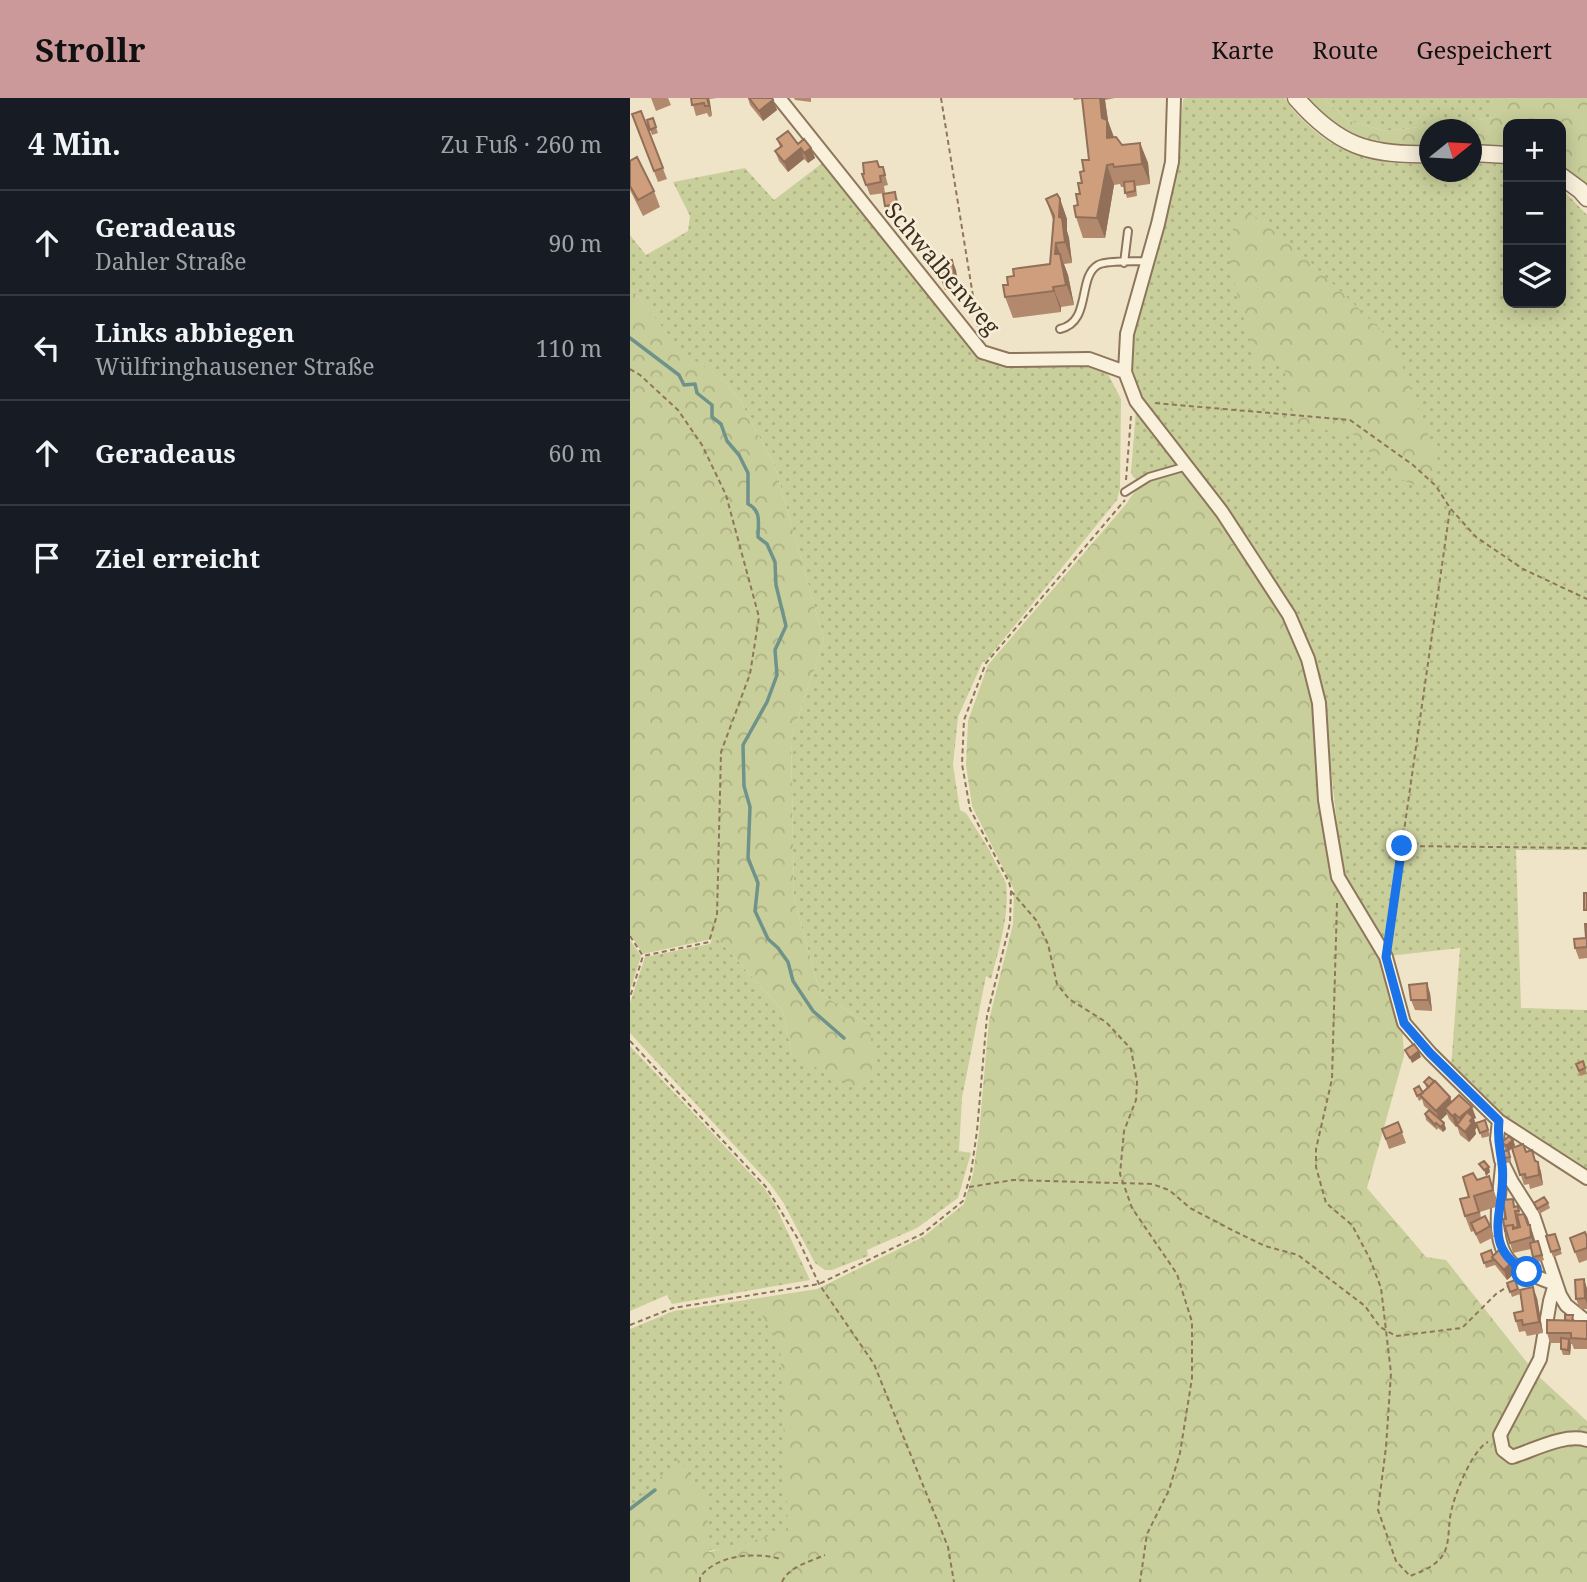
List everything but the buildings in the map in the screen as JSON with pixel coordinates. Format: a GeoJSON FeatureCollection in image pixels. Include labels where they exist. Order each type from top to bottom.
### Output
{"type":"FeatureCollection","features":[{"type":"Feature","properties":{"kind":"street","name":"Schwalbenweg"},"geometry":{"type":"LineString","coordinates":[[779,98],[982,352],[1008,360],[1089,359],[1125,372]]}},
{"type":"Feature","properties":{"kind":"street"},"geometry":{"type":"LineString","coordinates":[[1174,98],[1172,162],[1127,334],[1125,372],[1136,401],[1222,512],[1289,615],[1308,659],[1319,703],[1325,800],[1338,877],[1386,957],[1404,1023],[1430,1053],[1499,1121],[1587,1178]]}},
{"type":"Feature","properties":{"kind":"street"},"geometry":{"type":"LineString","coordinates":[[1296,98],[1315,120],[1342,140],[1370,150],[1419,154]]}},
{"type":"Feature","properties":{"kind":"street"},"geometry":{"type":"LineString","coordinates":[[1482,154],[1503,155]]}},
{"type":"Feature","properties":{"kind":"street"},"geometry":{"type":"LineString","coordinates":[[1566,180],[1587,198]]}},
{"type":"Feature","properties":{"kind":"street"},"geometry":{"type":"LineString","coordinates":[[1499,1121],[1497,1139],[1502,1164],[1498,1236],[1501,1250],[1514,1265],[1555,1284]]}},
{"type":"Feature","properties":{"kind":"street"},"geometry":{"type":"LineString","coordinates":[[1502,1164],[1533,1215],[1555,1284],[1566,1305],[1587,1322]]}},
{"type":"Feature","properties":{"kind":"street"},"geometry":{"type":"LineString","coordinates":[[1555,1284],[1540,1359],[1500,1435],[1503,1450],[1512,1457],[1565,1440],[1587,1440]]}},
{"type":"Feature","properties":{"kind":"lane"},"geometry":{"type":"LineString","coordinates":[[1124,262],[1128,231]]}},
{"type":"Feature","properties":{"kind":"lane"},"geometry":{"type":"LineString","coordinates":[[1060,329],[1068,327],[1080,313],[1091,271],[1100,264],[1148,261]]}},
{"type":"Feature","properties":{"kind":"lane"},"geometry":{"type":"LineString","coordinates":[[1125,492],[1149,477],[1187,466]]}},
{"type":"Feature","properties":{"kind":"path"},"geometry":{"type":"LineString","coordinates":[[941,98],[977,326]]}},
{"type":"Feature","properties":{"kind":"path"},"geometry":{"type":"LineString","coordinates":[[630,369],[678,410],[702,445],[726,495],[759,617],[750,674],[721,752],[717,915],[709,942],[643,956]]}},
{"type":"Feature","properties":{"kind":"path"},"geometry":{"type":"LineString","coordinates":[[1136,401],[1350,420],[1413,465],[1436,486],[1450,508],[1476,537],[1523,569],[1587,599]]}},
{"type":"Feature","properties":{"kind":"path"},"geometry":{"type":"LineString","coordinates":[[630,1325],[673,1308],[819,1284],[922,1234],[963,1201],[968,1187],[977,1131],[987,1016],[1010,923],[1011,890],[970,808],[962,764],[964,720],[986,663],[1125,501],[1131,416]]}},
{"type":"Feature","properties":{"kind":"path"},"geometry":{"type":"LineString","coordinates":[[1386,957],[1450,508]]}},
{"type":"Feature","properties":{"kind":"path"},"geometry":{"type":"LineString","coordinates":[[1402,846],[1587,848]]}},
{"type":"Feature","properties":{"kind":"path"},"geometry":{"type":"LineString","coordinates":[[1011,890],[1036,920],[1048,944],[1057,984],[1069,999],[1106,1021],[1131,1049],[1137,1082],[1136,1100],[1124,1131],[1120,1174],[1132,1208],[1177,1274],[1192,1322],[1192,1378],[1180,1453],[1169,1490],[1147,1534],[1140,1582]]}},
{"type":"Feature","properties":{"kind":"path"},"geometry":{"type":"LineString","coordinates":[[1337,904],[1332,1079],[1316,1149],[1316,1167],[1326,1203],[1352,1225],[1370,1259],[1381,1288],[1391,1373],[1387,1447],[1378,1510],[1396,1561],[1410,1576],[1430,1568],[1445,1551],[1452,1507],[1466,1473],[1482,1445],[1500,1435]]}},
{"type":"Feature","properties":{"kind":"path"},"geometry":{"type":"LineString","coordinates":[[630,936],[643,956]]}},
{"type":"Feature","properties":{"kind":"path"},"geometry":{"type":"LineString","coordinates":[[630,997],[643,956]]}},
{"type":"Feature","properties":{"kind":"path"},"geometry":{"type":"LineString","coordinates":[[630,1041],[766,1187],[798,1239],[819,1284],[874,1364],[948,1547],[954,1582]]}},
{"type":"Feature","properties":{"kind":"path"},"geometry":{"type":"LineString","coordinates":[[968,1187],[1013,1181],[1122,1181],[1152,1184],[1169,1190],[1190,1208],[1234,1231],[1265,1246],[1298,1255],[1365,1306],[1386,1332],[1396,1336],[1462,1328],[1496,1294],[1527,1272]]}},
{"type":"Feature","properties":{"kind":"path"},"geometry":{"type":"LineString","coordinates":[[700,1582],[700,1577],[708,1566],[726,1559],[766,1555],[781,1559]]}},
{"type":"Feature","properties":{"kind":"path"},"geometry":{"type":"LineString","coordinates":[[782,1582],[783,1578],[798,1566],[825,1555]]}},
{"type":"Feature","properties":{"kind":"green space"},"geometry":{"type":"Polygon","coordinates":[[[1285,98],[1306,123],[1333,144],[1363,157],[1419,164],[1419,182],[1482,182],[1482,163],[1503,164],[1503,308],[1566,308],[1566,193],[1587,215],[1587,850],[1516,850],[1521,1008],[1587,1010],[1587,1172],[1505,1116],[1451,1068],[1460,948],[1388,956],[1342,869],[1325,716],[1311,649],[1280,590],[1228,513],[1153,416],[1141,396],[1133,371],[1130,347],[1163,224],[1180,135],[1183,99],[1285,98]]]}},
{"type":"Feature","properties":{"kind":"green space"},"geometry":{"type":"Polygon","coordinates":[[[1304,98],[1323,98],[1349,121],[1386,131],[1419,127],[1419,150],[1406,150],[1346,136],[1304,98]]]}},
{"type":"Feature","properties":{"kind":"green space"},"geometry":{"type":"Polygon","coordinates":[[[1323,98],[1492,98],[1495,118],[1419,119],[1419,127],[1386,131],[1349,121],[1323,98]]]}},
{"type":"Feature","properties":{"kind":"green space"},"geometry":{"type":"Polygon","coordinates":[[[1492,98],[1587,98],[1587,190],[1566,174],[1566,119],[1503,119],[1503,151],[1482,150],[1482,119],[1494,118],[1492,98]]]}},
{"type":"Feature","properties":{"kind":"green space"},"geometry":{"type":"Polygon","coordinates":[[[825,161],[984,362],[1088,362],[1108,374],[1121,399],[1120,489],[1117,500],[985,662],[983,661],[958,717],[953,765],[960,810],[966,813],[987,846],[1006,883],[1007,895],[1003,931],[991,979],[986,976],[962,1098],[959,1151],[971,1153],[958,1198],[917,1228],[867,1250],[868,1256],[832,1270],[825,1270],[815,1263],[783,1202],[770,1184],[630,1033],[630,1003],[645,957],[710,944],[712,939],[717,938],[783,1011],[792,1056],[869,1025],[820,993],[794,899],[791,738],[824,640],[775,467],[740,400],[724,381],[682,352],[630,287],[630,235],[646,255],[688,231],[690,216],[673,182],[745,168],[774,200],[825,161]]]}},
{"type":"Feature","properties":{"kind":"green space"},"geometry":{"type":"Polygon","coordinates":[[[1250,213],[1296,248],[1393,342],[1440,466],[1420,487],[1388,474],[1355,435],[1296,425],[1283,364],[1255,362],[1229,262],[1234,221],[1250,213]]]}},
{"type":"Feature","properties":{"kind":"green space"},"geometry":{"type":"Polygon","coordinates":[[[630,287],[682,351],[724,381],[740,400],[775,467],[824,640],[791,738],[794,899],[820,993],[869,1025],[876,1076],[856,1087],[792,1056],[783,1011],[717,938],[643,954],[630,934],[630,287]]]}},
{"type":"Feature","properties":{"kind":"green space"},"geometry":{"type":"Polygon","coordinates":[[[1136,410],[1179,463],[1146,475],[1139,481],[1131,472],[1136,410]]]}},
{"type":"Feature","properties":{"kind":"green space"},"geometry":{"type":"Polygon","coordinates":[[[1184,470],[1219,514],[1287,619],[1305,662],[1315,703],[1336,877],[1384,957],[1402,1024],[1404,1056],[1367,1188],[1426,1257],[1446,1260],[1533,1370],[1499,1435],[1512,1457],[1566,1441],[1587,1442],[1587,1582],[630,1582],[630,1507],[679,1459],[707,1504],[709,1552],[788,1531],[780,1345],[752,1299],[817,1289],[923,1237],[964,1204],[973,1174],[979,1133],[989,1020],[1013,924],[1014,890],[972,806],[966,765],[968,721],[988,665],[1137,490],[1151,480],[1184,470]]]}},
{"type":"Feature","properties":{"kind":"green space"},"geometry":{"type":"Polygon","coordinates":[[[630,940],[641,956],[630,991],[630,940]]]}},
{"type":"Feature","properties":{"kind":"green space"},"geometry":{"type":"Polygon","coordinates":[[[630,1046],[765,1189],[810,1280],[672,1304],[667,1295],[630,1311],[630,1046]]]}},
{"type":"Feature","properties":{"kind":"green space"},"geometry":{"type":"Polygon","coordinates":[[[752,1299],[785,1317],[791,1489],[787,1543],[630,1558],[630,1329],[674,1311],[752,1299]]]}},
{"type":"Feature","properties":{"kind":"green space"},"geometry":{"type":"Polygon","coordinates":[[[1535,1373],[1587,1421],[1587,1439],[1513,1455],[1502,1435],[1535,1373]]]}},
{"type":"Feature","properties":{"kind":"waterway"},"geometry":{"type":"LineString","coordinates":[[630,338],[679,375],[684,385],[695,384],[697,393],[712,405],[712,417],[721,424],[727,441],[739,455],[748,473],[748,504],[757,514],[758,537],[767,544],[775,562],[776,585],[786,626],[775,650],[777,675],[767,702],[743,745],[744,786],[750,807],[748,858],[758,883],[755,911],[768,939],[788,962],[793,981],[813,1011],[844,1038]]}},
{"type":"Feature","properties":{"kind":"waterway"},"geometry":{"type":"LineString","coordinates":[[630,1509],[655,1490]]}},
{"type":"Feature","properties":{"kind":"route"},"geometry":{"type":"LineString","coordinates":[[1402,846],[1386,957],[1404,1023],[1430,1053],[1499,1121],[1497,1139],[1502,1164],[1498,1236],[1501,1250],[1506,1257],[1527,1272]]}}]}
